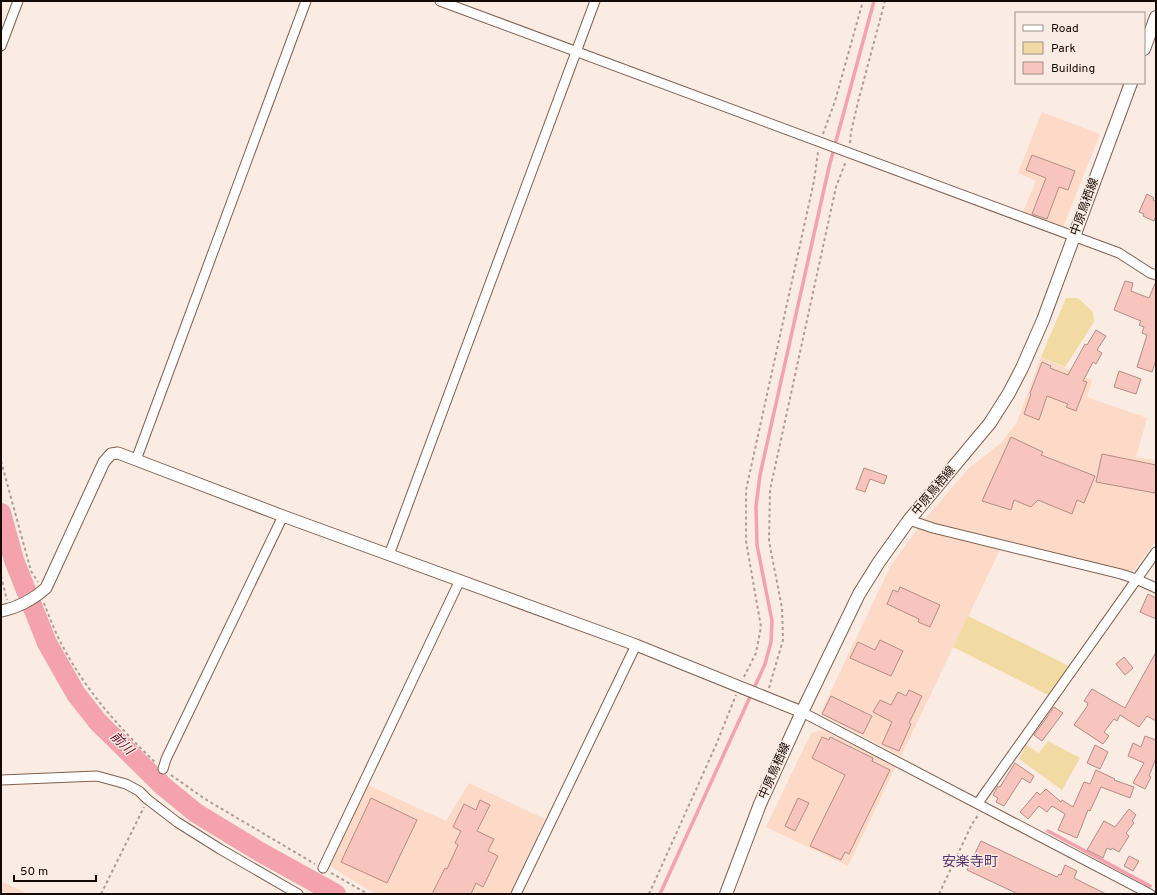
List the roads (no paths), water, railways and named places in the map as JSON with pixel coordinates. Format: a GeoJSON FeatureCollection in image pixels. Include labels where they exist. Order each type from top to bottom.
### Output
{"type":"FeatureCollection","features":[{"type":"Feature","properties":{"kind":"main road"},"geometry":{"type":"LineString","coordinates":[[1145,46],[1156,17]]}},
{"type":"Feature","properties":{"kind":"main road","name":"中原鳥栖線"},"geometry":{"type":"LineString","coordinates":[[726,894],[760,804],[802,712],[860,594],[879,562],[909,520],[990,423],[1009,393],[1022,368],[1043,320],[1131,84]]}},
{"type":"Feature","properties":{"kind":"street"},"geometry":{"type":"LineString","coordinates":[[1,46],[18,1]]}},
{"type":"Feature","properties":{"kind":"street"},"geometry":{"type":"LineString","coordinates":[[136,460],[306,1]]}},
{"type":"Feature","properties":{"kind":"street"},"geometry":{"type":"LineString","coordinates":[[440,1],[1119,253],[1150,273],[1156,275]]}},
{"type":"Feature","properties":{"kind":"street"},"geometry":{"type":"LineString","coordinates":[[389,555],[595,1]]}},
{"type":"Feature","properties":{"kind":"street"},"geometry":{"type":"LineString","coordinates":[[8,609],[40,594],[46,588],[104,462],[111,454],[118,453],[283,516],[636,645],[802,712],[1151,894],[1156,887]]}},
{"type":"Feature","properties":{"kind":"street"},"geometry":{"type":"LineString","coordinates":[[163,769],[166,759],[283,516]]}},
{"type":"Feature","properties":{"kind":"street"},"geometry":{"type":"LineString","coordinates":[[909,520],[933,528],[1121,574],[1156,588]]}},
{"type":"Feature","properties":{"kind":"street"},"geometry":{"type":"LineString","coordinates":[[981,805],[1156,552]]}},
{"type":"Feature","properties":{"kind":"street"},"geometry":{"type":"LineString","coordinates":[[323,868],[460,580]]}},
{"type":"Feature","properties":{"kind":"street"},"geometry":{"type":"LineString","coordinates":[[516,894],[636,645]]}},
{"type":"Feature","properties":{"kind":"street"},"geometry":{"type":"LineString","coordinates":[[1,780],[97,776],[126,784],[139,791],[147,800],[177,822],[298,894]]}},
{"type":"Feature","properties":{"kind":"waterway"},"geometry":{"type":"LineString","coordinates":[[660,894],[765,664],[771,642],[772,621],[757,545],[756,506],[760,475],[829,167],[874,1]]}},
{"type":"Feature","properties":{"kind":"waterway","name":"前川"},"geometry":{"type":"LineString","coordinates":[[1,513],[14,560],[47,643],[76,694],[98,722],[163,786],[196,813],[260,852],[336,894]]}},
{"type":"Feature","properties":{"kind":"waterway"},"geometry":{"type":"LineString","coordinates":[[1048,831],[1150,886]]}},
{"type":"Feature","properties":{"kind":"district","name":"安楽寺町"},"geometry":{"type":"Point","coordinates":[970,862]}}]}
